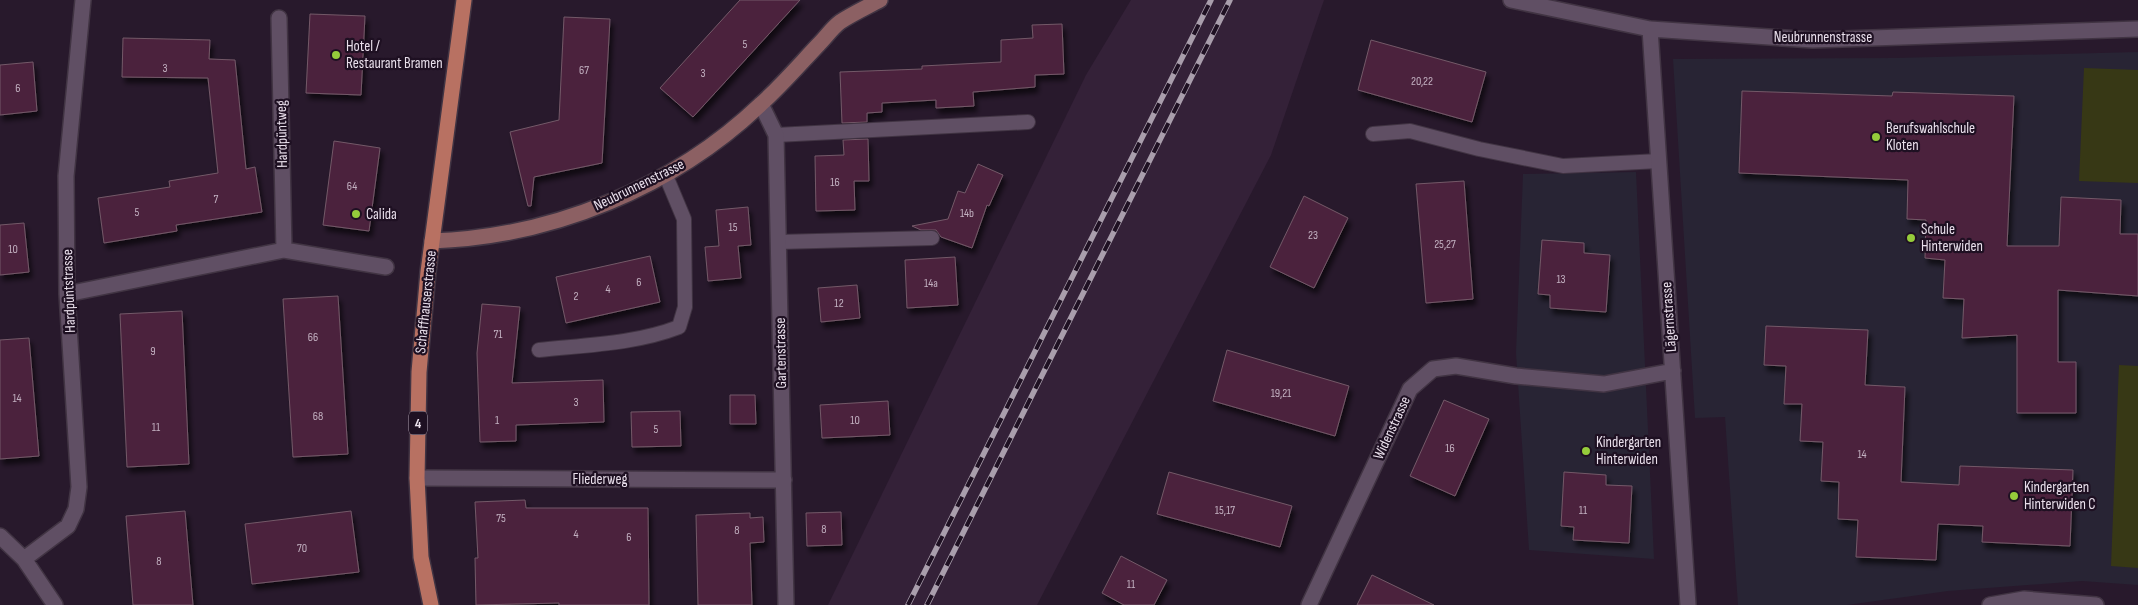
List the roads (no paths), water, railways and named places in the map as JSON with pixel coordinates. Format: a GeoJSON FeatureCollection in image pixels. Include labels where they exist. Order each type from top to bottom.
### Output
{"type":"FeatureCollection","features":[{"type":"Feature","properties":{"kind":"main road","name":"Schaffhauserstrasse"},"geometry":{"type":"LineString","coordinates":[[431,605],[421,557],[417,478],[419,372],[432,241],[464,0]]}},
{"type":"Feature","properties":{"kind":"street","name":"Hardpüntstrasse"},"geometry":{"type":"LineString","coordinates":[[24,560],[68,526],[76,509],[79,488],[67,294],[66,176],[83,0]]}},
{"type":"Feature","properties":{"kind":"street","name":"Neubrunnenstrasse"},"geometry":{"type":"LineString","coordinates":[[432,241],[468,239],[544,225],[606,204],[666,176],[710,148],[761,104],[839,23],[880,0]]}},
{"type":"Feature","properties":{"kind":"street","name":"Neubrunnenstrasse"},"geometry":{"type":"LineString","coordinates":[[1511,0],[1650,29],[1813,40],[2138,29]]}},
{"type":"Feature","properties":{"kind":"street","name":"Hardpüntweg"},"geometry":{"type":"LineString","coordinates":[[279,18],[284,250]]}},
{"type":"Feature","properties":{"kind":"street","name":"Lägernstrasse"},"geometry":{"type":"LineString","coordinates":[[1650,29],[1688,605]]}},
{"type":"Feature","properties":{"kind":"street","name":"Gartenstrasse"},"geometry":{"type":"LineString","coordinates":[[761,104],[776,135],[786,605]]}},
{"type":"Feature","properties":{"kind":"street"},"geometry":{"type":"LineString","coordinates":[[67,294],[284,250],[386,267]]}},
{"type":"Feature","properties":{"kind":"street","name":"Widenstrasse"},"geometry":{"type":"LineString","coordinates":[[1309,605],[1410,389],[1433,369],[1456,366],[1516,376],[1604,384],[1673,371]]}},
{"type":"Feature","properties":{"kind":"street","name":"Fliederweg"},"geometry":{"type":"LineString","coordinates":[[417,478],[784,480]]}},
{"type":"Feature","properties":{"kind":"street"},"geometry":{"type":"LineString","coordinates":[[0,536],[24,560],[55,605]]}},
{"type":"Feature","properties":{"kind":"street"},"geometry":{"type":"LineString","coordinates":[[1990,605],[2024,600],[2096,605]]}},
{"type":"Feature","properties":{"kind":"lane"},"geometry":{"type":"LineString","coordinates":[[776,135],[1028,122]]}},
{"type":"Feature","properties":{"kind":"lane"},"geometry":{"type":"LineString","coordinates":[[1373,134],[1410,131],[1479,149],[1563,166],[1659,161]]}},
{"type":"Feature","properties":{"kind":"lane"},"geometry":{"type":"LineString","coordinates":[[539,350],[612,343],[658,335],[679,327],[684,307],[684,219],[666,176]]}},
{"type":"Feature","properties":{"kind":"lane"},"geometry":{"type":"LineString","coordinates":[[778,242],[932,238]]}},
{"type":"Feature","properties":{"kind":"railway"},"geometry":{"type":"LineString","coordinates":[[908,605],[1211,0]]}},
{"type":"Feature","properties":{"kind":"railway"},"geometry":{"type":"LineString","coordinates":[[927,605],[1230,0]]}},
{"type":"Feature","properties":{"kind":"place","name":"Hotel / Restaurant Bramen"},"geometry":{"type":"Point","coordinates":[336,55]}},
{"type":"Feature","properties":{"kind":"place","name":"Berufswahlschule Kloten"},"geometry":{"type":"Point","coordinates":[1876,137]}},
{"type":"Feature","properties":{"kind":"place","name":"Calida"},"geometry":{"type":"Point","coordinates":[356,214]}},
{"type":"Feature","properties":{"kind":"place","name":"Schule Hinterwiden"},"geometry":{"type":"Point","coordinates":[1911,238]}},
{"type":"Feature","properties":{"kind":"place","name":"Kindergarten Hinterwiden"},"geometry":{"type":"Point","coordinates":[1586,451]}},
{"type":"Feature","properties":{"kind":"place","name":"Kindergarten Hinterwiden C"},"geometry":{"type":"Point","coordinates":[2014,496]}}]}
